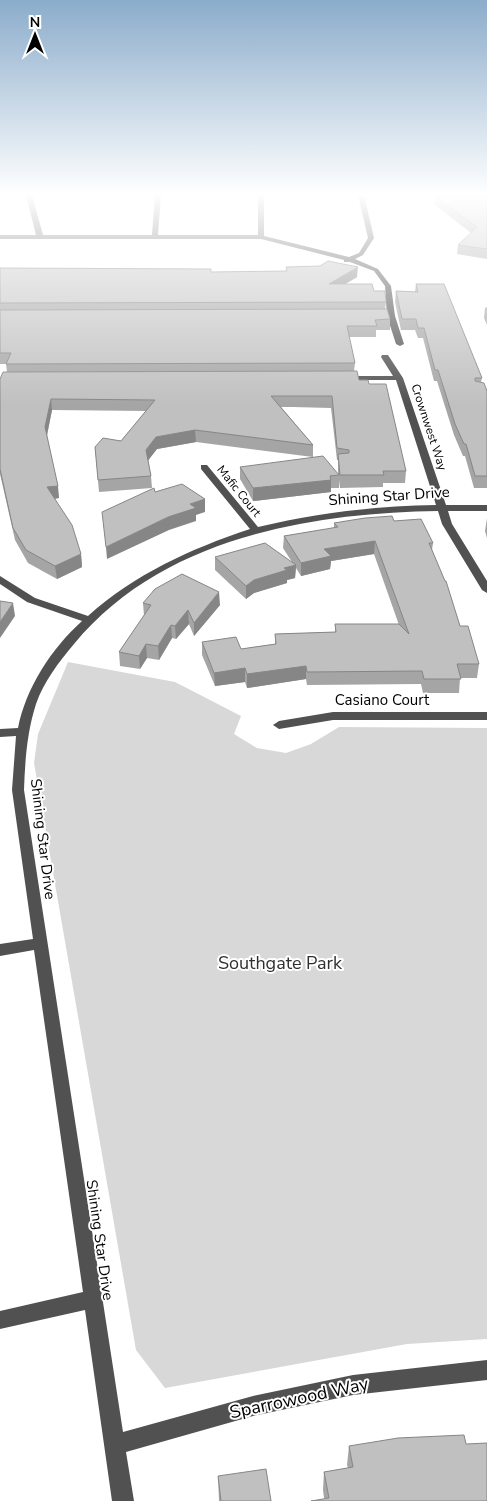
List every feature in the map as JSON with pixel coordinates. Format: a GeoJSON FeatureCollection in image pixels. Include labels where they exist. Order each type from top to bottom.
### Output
{"type":"FeatureCollection","features":[{"type":"Feature","properties":{"kind":"street"},"geometry":{"type":"LineString","coordinates":[[364,265],[376,270],[388,286],[391,316],[400,344]]}},
{"type":"Feature","properties":{"kind":"street"},"geometry":{"type":"LineString","coordinates":[[381,316],[391,316]]}},
{"type":"Feature","properties":{"kind":"street","name":"Crownwest Way"},"geometry":{"type":"LineString","coordinates":[[385,357],[399,378],[448,524],[487,590]]}},
{"type":"Feature","properties":{"kind":"street"},"geometry":{"type":"LineString","coordinates":[[330,378],[399,378]]}},
{"type":"Feature","properties":{"kind":"street","name":"Mafic Court"},"geometry":{"type":"LineString","coordinates":[[204,467],[256,531]]}},
{"type":"Feature","properties":{"kind":"street","name":"Shining Star Drive"},"geometry":{"type":"LineString","coordinates":[[123,1501],[18,790],[18,757],[22,732],[31,702],[47,670],[65,645],[89,620],[113,599],[164,567],[194,552],[256,531],[331,515],[374,510],[487,508]]}},
{"type":"Feature","properties":{"kind":"street"},"geometry":{"type":"LineString","coordinates":[[0,579],[30,600],[89,620]]}},
{"type":"Feature","properties":{"kind":"street","name":"Casiano Court"},"geometry":{"type":"LineString","coordinates":[[278,725],[333,716],[487,716]]}},
{"type":"Feature","properties":{"kind":"street"},"geometry":{"type":"LineString","coordinates":[[0,733],[22,732]]}},
{"type":"Feature","properties":{"kind":"street"},"geometry":{"type":"LineString","coordinates":[[0,950],[40,942]]}},
{"type":"Feature","properties":{"kind":"street"},"geometry":{"type":"LineString","coordinates":[[0,1320],[92,1299]]}},
{"type":"Feature","properties":{"kind":"street","name":"Sparrowood Way"},"geometry":{"type":"LineString","coordinates":[[114,1445],[253,1406],[353,1385],[487,1370]]}},
{"type":"Feature","properties":{"kind":"green space","name":"Southgate Park"},"geometry":{"type":"Polygon","coordinates":[[[68,662],[175,682],[241,716],[234,734],[257,748],[286,753],[311,744],[339,727],[487,728],[487,1339],[407,1344],[165,1388],[136,1350],[34,763],[38,734],[68,662]]]}},
{"type":"Feature","properties":{"kind":"building"},"geometry":{"type":"Polygon","coordinates":[[[348,265],[358,267],[329,284],[372,284],[374,291],[385,291],[386,302],[0,303],[0,268],[211,269],[211,272],[287,271],[286,267],[348,265]]]}},
{"type":"Feature","properties":{"kind":"building"},"geometry":{"type":"Polygon","coordinates":[[[416,284],[444,284],[482,378],[475,378],[475,381],[484,383],[487,391],[487,476],[475,476],[466,444],[464,444],[455,424],[438,370],[435,370],[424,328],[418,328],[416,319],[402,319],[396,291],[418,292],[416,284]]]}},
{"type":"Feature","properties":{"kind":"building"},"geometry":{"type":"Polygon","coordinates":[[[387,309],[390,319],[375,320],[377,326],[347,326],[355,363],[6,364],[11,353],[0,353],[0,310],[387,309]]]}},
{"type":"Feature","properties":{"kind":"building"},"geometry":{"type":"Polygon","coordinates":[[[357,371],[359,380],[368,380],[369,384],[386,384],[406,471],[383,471],[384,475],[340,475],[338,454],[349,453],[349,450],[337,448],[332,396],[271,396],[313,445],[195,430],[156,437],[146,450],[151,476],[98,480],[95,447],[103,438],[121,441],[155,400],[51,399],[45,427],[58,486],[47,487],[72,525],[81,554],[55,566],[26,550],[13,528],[0,469],[0,379],[3,372],[357,371]]]}},
{"type":"Feature","properties":{"kind":"building"},"geometry":{"type":"Polygon","coordinates":[[[323,456],[339,475],[330,476],[331,480],[253,488],[240,467],[323,456]]]}},
{"type":"Feature","properties":{"kind":"building"},"geometry":{"type":"Polygon","coordinates":[[[182,484],[205,499],[190,504],[196,508],[168,517],[106,547],[102,512],[154,488],[155,492],[182,484]]]}},
{"type":"Feature","properties":{"kind":"building"},"geometry":{"type":"Polygon","coordinates":[[[392,516],[394,521],[421,519],[433,543],[429,543],[446,581],[460,626],[468,626],[479,664],[457,664],[461,679],[424,679],[422,671],[307,672],[306,666],[247,674],[245,668],[214,673],[202,642],[236,637],[241,649],[276,644],[275,634],[336,632],[335,624],[399,624],[409,634],[375,541],[324,549],[331,556],[301,563],[284,536],[338,527],[334,523],[392,516]]]}},
{"type":"Feature","properties":{"kind":"building"},"geometry":{"type":"Polygon","coordinates":[[[265,543],[296,565],[284,568],[287,570],[254,580],[246,586],[215,557],[265,543]]]}},
{"type":"Feature","properties":{"kind":"building"},"geometry":{"type":"Polygon","coordinates":[[[182,574],[219,592],[194,623],[188,610],[175,626],[171,625],[158,646],[146,644],[139,656],[119,652],[151,605],[143,603],[155,589],[182,574]]]}},
{"type":"Feature","properties":{"kind":"building"},"geometry":{"type":"Polygon","coordinates":[[[0,601],[13,603],[0,622],[0,601]]]}},
{"type":"Feature","properties":{"kind":"building"},"geometry":{"type":"Polygon","coordinates":[[[464,1435],[466,1444],[487,1443],[487,1501],[311,1501],[329,1498],[324,1472],[353,1467],[349,1446],[398,1438],[464,1435]]]}},
{"type":"Feature","properties":{"kind":"building"},"geometry":{"type":"Polygon","coordinates":[[[266,1469],[271,1501],[221,1501],[218,1476],[266,1469]]]}}]}
